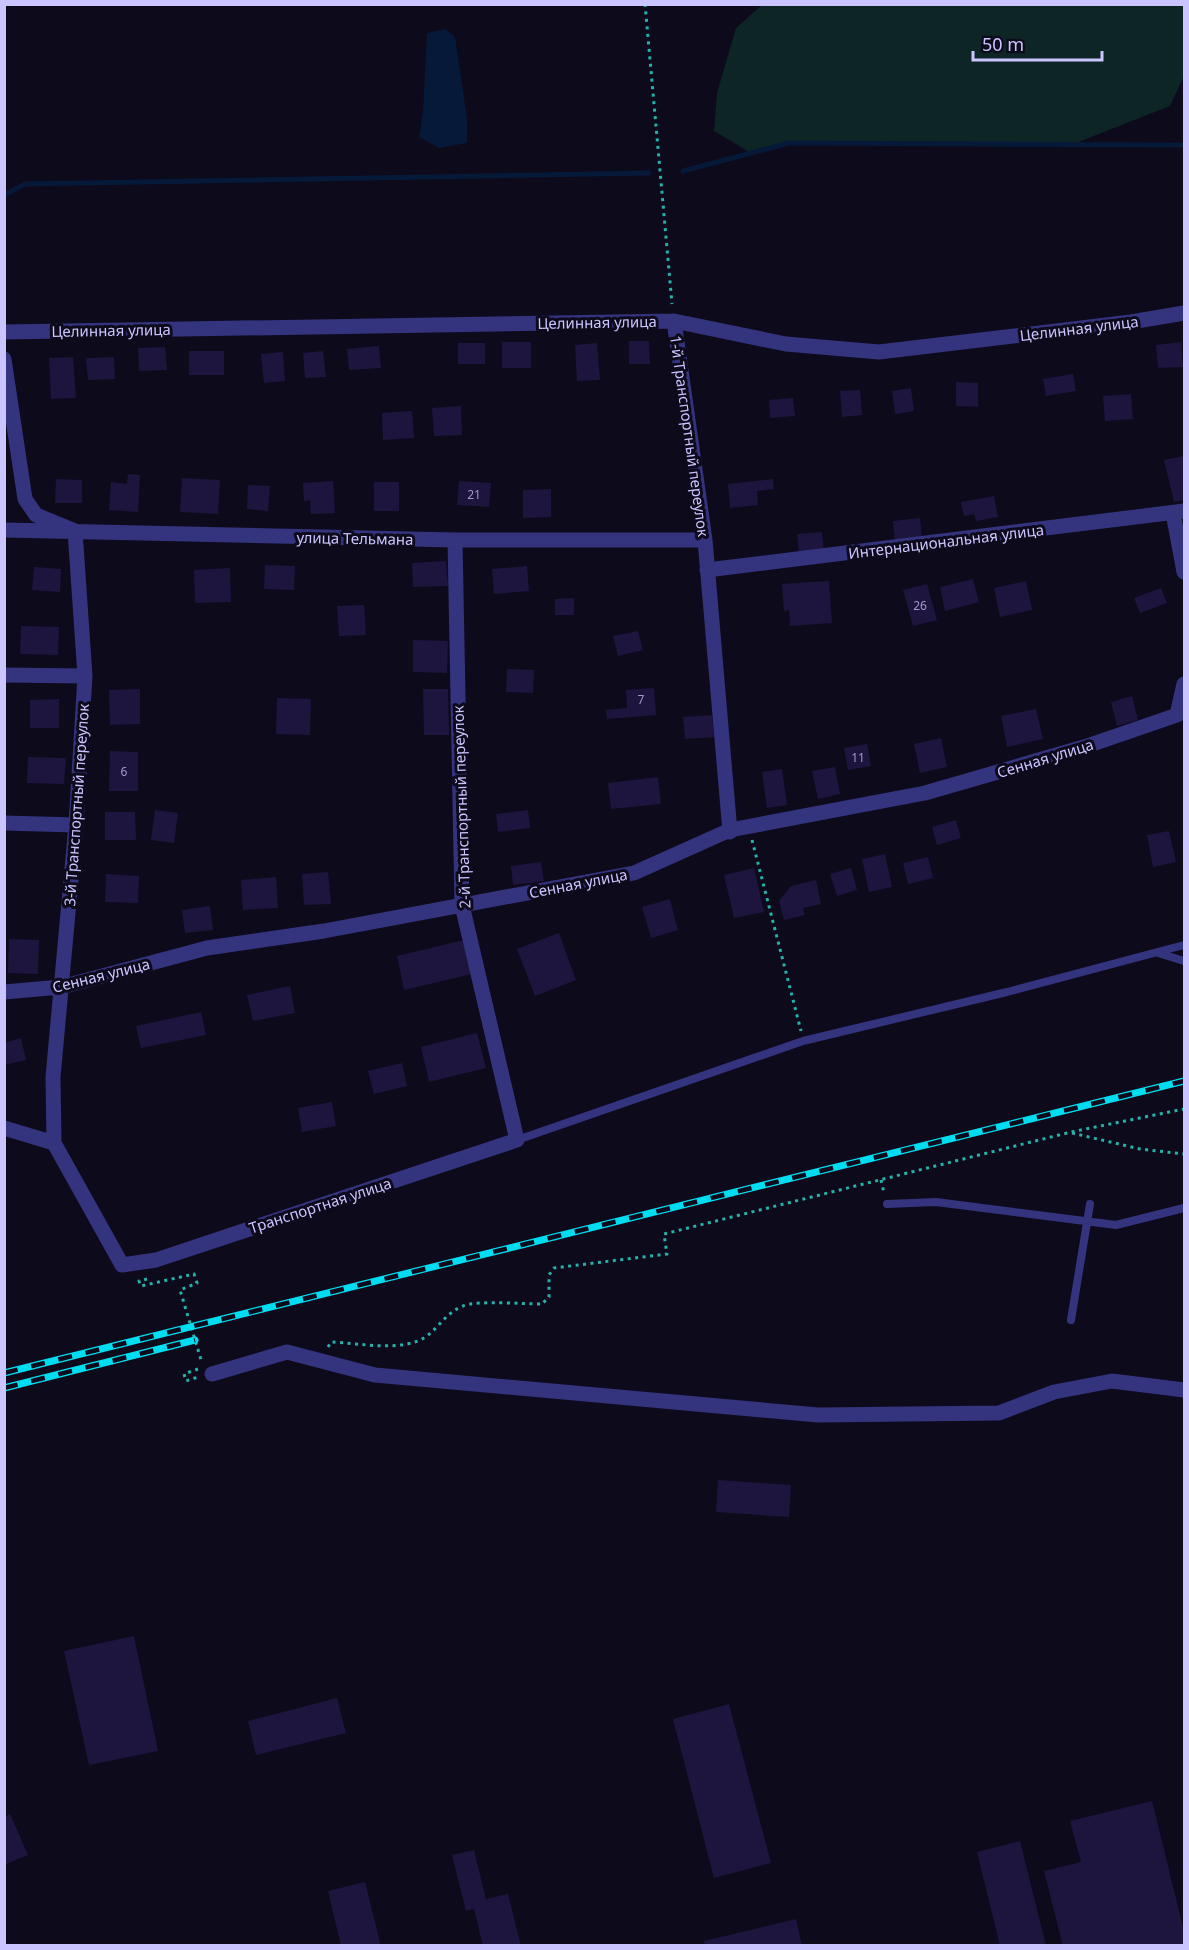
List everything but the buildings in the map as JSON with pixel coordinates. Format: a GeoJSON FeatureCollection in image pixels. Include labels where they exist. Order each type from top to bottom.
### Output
{"type":"FeatureCollection","features":[{"type":"Feature","properties":{"kind":"street","name":"Целинная улица"},"geometry":{"type":"LineString","coordinates":[[4,332],[674,321],[786,344],[879,352],[1131,322],[1185,313]]}},
{"type":"Feature","properties":{"kind":"street","name":"1-й Транспортный переулок"},"geometry":{"type":"LineString","coordinates":[[674,321],[705,540],[730,831]]}},
{"type":"Feature","properties":{"kind":"street"},"geometry":{"type":"LineString","coordinates":[[4,359],[13,400],[26,499],[36,515],[75,531]]}},
{"type":"Feature","properties":{"kind":"street"},"geometry":{"type":"LineString","coordinates":[[1179,512],[1185,572]]}},
{"type":"Feature","properties":{"kind":"street","name":"Интернациональная улица"},"geometry":{"type":"LineString","coordinates":[[708,570],[1179,512]]}},
{"type":"Feature","properties":{"kind":"street","name":"улица Тельмана"},"geometry":{"type":"LineString","coordinates":[[4,530],[455,540],[705,540]]}},
{"type":"Feature","properties":{"kind":"street","name":"3-й Транспортный переулок"},"geometry":{"type":"LineString","coordinates":[[75,531],[85,676],[76,825],[53,1077],[54,1143],[122,1265]]}},
{"type":"Feature","properties":{"kind":"street","name":"2-й Транспортный переулок"},"geometry":{"type":"LineString","coordinates":[[455,540],[462,905],[517,1140]]}},
{"type":"Feature","properties":{"kind":"street"},"geometry":{"type":"LineString","coordinates":[[4,675],[85,676]]}},
{"type":"Feature","properties":{"kind":"street","name":"Сенная улица"},"geometry":{"type":"LineString","coordinates":[[4,992],[61,987],[207,948],[324,931],[634,873],[730,831],[925,794],[1084,747],[1177,715],[1185,684]]}},
{"type":"Feature","properties":{"kind":"street"},"geometry":{"type":"LineString","coordinates":[[4,823],[76,825]]}},
{"type":"Feature","properties":{"kind":"street"},"geometry":{"type":"LineString","coordinates":[[4,1128],[54,1143]]}},
{"type":"Feature","properties":{"kind":"street","name":"Транспортная улица"},"geometry":{"type":"LineString","coordinates":[[122,1265],[156,1260],[517,1140]]}},
{"type":"Feature","properties":{"kind":"street"},"geometry":{"type":"LineString","coordinates":[[212,1374],[287,1352],[375,1375],[818,1415],[999,1413],[1053,1392],[1112,1381],[1185,1390]]}},
{"type":"Feature","properties":{"kind":"lane"},"geometry":{"type":"LineString","coordinates":[[517,1140],[803,1041],[1007,992],[1185,945]]}},
{"type":"Feature","properties":{"kind":"lane"},"geometry":{"type":"LineString","coordinates":[[1156,952],[1185,961]]}},
{"type":"Feature","properties":{"kind":"lane"},"geometry":{"type":"LineString","coordinates":[[887,1204],[936,1202],[1116,1225],[1185,1208]]}},
{"type":"Feature","properties":{"kind":"lane"},"geometry":{"type":"LineString","coordinates":[[1071,1320],[1090,1204]]}},
{"type":"Feature","properties":{"kind":"path","name":"1-й Транспортный переулок"},"geometry":{"type":"LineString","coordinates":[[645,4],[674,321]]}},
{"type":"Feature","properties":{"kind":"path"},"geometry":{"type":"LineString","coordinates":[[748,827],[803,1041]]}},
{"type":"Feature","properties":{"kind":"path"},"geometry":{"type":"LineString","coordinates":[[319,1361],[331,1342],[397,1344],[417,1341],[427,1336],[453,1311],[465,1305],[542,1304],[549,1297],[549,1275],[554,1268],[667,1254],[664,1234],[1071,1132],[1185,1109]]}},
{"type":"Feature","properties":{"kind":"path"},"geometry":{"type":"LineString","coordinates":[[1071,1132],[1140,1149],[1185,1154]]}},
{"type":"Feature","properties":{"kind":"path"},"geometry":{"type":"LineString","coordinates":[[156,1260],[160,1276],[139,1281],[141,1286],[194,1274],[197,1283],[180,1290],[203,1367],[184,1374],[186,1381],[212,1374]]}},
{"type":"Feature","properties":{"kind":"green space"},"geometry":{"type":"Polygon","coordinates":[[[763,4],[1184,5],[1184,76],[1170,106],[1068,146],[789,143],[751,153],[714,131],[717,93],[736,28],[763,4]]]}},
{"type":"Feature","properties":{"kind":"water"},"geometry":{"type":"Polygon","coordinates":[[[445,29],[455,37],[467,119],[467,143],[439,148],[419,137],[423,113],[427,33],[445,29]]]}},
{"type":"Feature","properties":{"kind":"waterway"},"geometry":{"type":"LineString","coordinates":[[683,171],[789,143],[1184,145]]}},
{"type":"Feature","properties":{"kind":"waterway"},"geometry":{"type":"LineString","coordinates":[[4,195],[25,184],[649,173]]}},
{"type":"Feature","properties":{"kind":"railway"},"geometry":{"type":"LineString","coordinates":[[4,1373],[1184,1081]]}},
{"type":"Feature","properties":{"kind":"railway"},"geometry":{"type":"LineString","coordinates":[[4,1388],[195,1340]]}}]}
